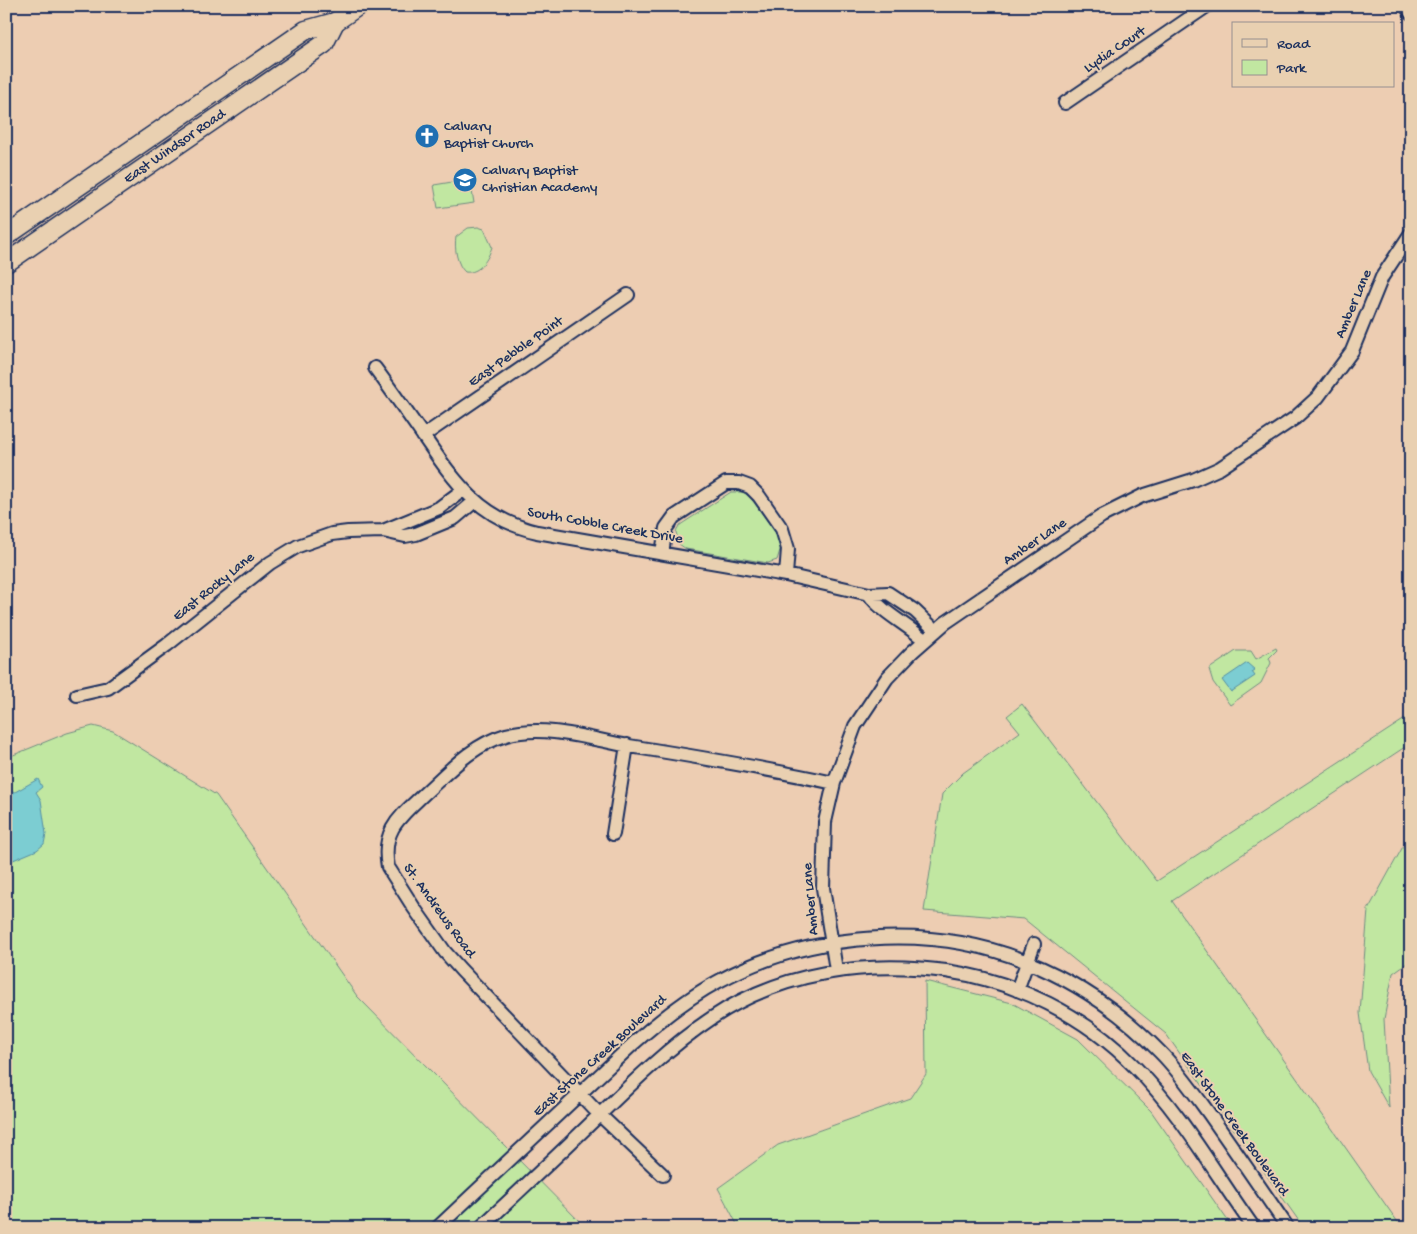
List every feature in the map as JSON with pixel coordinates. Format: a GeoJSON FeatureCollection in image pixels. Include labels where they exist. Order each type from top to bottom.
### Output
{"type":"FeatureCollection","features":[{"type":"Feature","properties":{"kind":"main road","name":"East Windsor Road"},"geometry":{"type":"LineString","coordinates":[[6,236],[306,30],[335,22],[358,6]]}},
{"type":"Feature","properties":{"kind":"main road","name":"East Windsor Road"},"geometry":{"type":"LineString","coordinates":[[6,263],[324,44],[335,22]]}},
{"type":"Feature","properties":{"kind":"street","name":"Lydia Court"},"geometry":{"type":"LineString","coordinates":[[1065,103],[1207,6]]}},
{"type":"Feature","properties":{"kind":"street"},"geometry":{"type":"LineString","coordinates":[[1406,6],[1411,13]]}},
{"type":"Feature","properties":{"kind":"street","name":"Amber Lane"},"geometry":{"type":"LineString","coordinates":[[836,970],[823,888],[825,822],[834,783],[855,726],[869,703],[893,671],[924,640],[936,631],[1102,516],[1142,496],[1193,480],[1220,468],[1295,418],[1318,397],[1352,350],[1382,277],[1411,233]]}},
{"type":"Feature","properties":{"kind":"street","name":"East Pebble Point"},"geometry":{"type":"LineString","coordinates":[[423,436],[628,295]]}},
{"type":"Feature","properties":{"kind":"street","name":"South Cobble Creek Drive"},"geometry":{"type":"LineString","coordinates":[[375,368],[463,490],[475,501],[503,520],[526,529],[786,575],[869,594],[888,593],[915,611],[936,631]]}},
{"type":"Feature","properties":{"kind":"street"},"geometry":{"type":"LineString","coordinates":[[662,552],[666,528],[674,517],[726,483],[739,483],[750,487],[759,496],[782,529],[788,549],[786,575]]}},
{"type":"Feature","properties":{"kind":"street","name":"East Rocky Lane"},"geometry":{"type":"LineString","coordinates":[[382,532],[439,508],[463,490]]}},
{"type":"Feature","properties":{"kind":"street","name":"East Rocky Lane"},"geometry":{"type":"LineString","coordinates":[[77,695],[108,688],[183,633],[270,563],[298,546],[332,534],[382,532],[405,536],[416,534],[445,523],[475,501]]}},
{"type":"Feature","properties":{"kind":"street"},"geometry":{"type":"LineString","coordinates":[[869,594],[878,606],[903,622],[924,640]]}},
{"type":"Feature","properties":{"kind":"street","name":"St. Andrews Road"},"geometry":{"type":"LineString","coordinates":[[663,1175],[599,1114],[445,952],[393,877],[386,854],[386,841],[398,818],[457,763],[487,743],[523,732],[543,732],[834,783]]}},
{"type":"Feature","properties":{"kind":"street"},"geometry":{"type":"LineString","coordinates":[[612,834],[627,746]]}},
{"type":"Feature","properties":{"kind":"street","name":"East Stone Creek Boulevard"},"geometry":{"type":"LineString","coordinates":[[437,1228],[663,1017],[693,996],[720,980],[763,961],[796,950],[831,943],[892,938],[956,943],[1027,962],[1078,987],[1113,1011],[1162,1053],[1181,1075],[1288,1228]]}},
{"type":"Feature","properties":{"kind":"street"},"geometry":{"type":"LineString","coordinates":[[1017,990],[1034,944]]}},
{"type":"Feature","properties":{"kind":"street"},"geometry":{"type":"LineString","coordinates":[[480,1228],[661,1056],[714,1016],[788,982],[836,970],[892,967],[925,968],[992,980],[1017,990],[1083,1024],[1134,1065],[1172,1110],[1254,1228]]}},
{"type":"Feature","properties":{"kind":"green space"},"geometry":{"type":"Polygon","coordinates":[[[470,179],[474,203],[438,208],[434,185],[470,179]]]}},
{"type":"Feature","properties":{"kind":"green space"},"geometry":{"type":"Polygon","coordinates":[[[478,227],[484,229],[492,247],[483,265],[475,271],[465,272],[457,256],[456,237],[468,228],[478,227]]]}},
{"type":"Feature","properties":{"kind":"green space"},"geometry":{"type":"Polygon","coordinates":[[[731,492],[743,492],[750,497],[777,534],[781,547],[777,560],[768,563],[686,549],[679,544],[676,532],[680,525],[731,492]]]}},
{"type":"Feature","properties":{"kind":"green space"},"geometry":{"type":"Polygon","coordinates":[[[1276,648],[1277,650],[1269,658],[1271,663],[1261,683],[1230,705],[1213,682],[1209,669],[1236,651],[1251,651],[1256,659],[1276,648]]]}},
{"type":"Feature","properties":{"kind":"green space"},"geometry":{"type":"Polygon","coordinates":[[[1022,704],[1157,881],[1411,715],[1411,743],[1172,901],[1402,1228],[1304,1228],[1166,1034],[1024,919],[924,911],[942,794],[963,773],[1020,732],[1007,716],[1022,704]]]}},
{"type":"Feature","properties":{"kind":"green space"},"geometry":{"type":"Polygon","coordinates":[[[93,726],[113,731],[216,795],[357,996],[586,1228],[6,1228],[6,758],[67,733],[93,726]]]}},
{"type":"Feature","properties":{"kind":"green space"},"geometry":{"type":"Polygon","coordinates":[[[1411,832],[1411,960],[1393,973],[1384,1019],[1389,1108],[1368,1071],[1360,1013],[1368,910],[1411,832]]]}},
{"type":"Feature","properties":{"kind":"green space"},"geometry":{"type":"Polygon","coordinates":[[[925,981],[1012,1003],[1078,1039],[1151,1111],[1233,1228],[739,1228],[718,1188],[778,1145],[910,1098],[926,1074],[925,981]]]}},
{"type":"Feature","properties":{"kind":"water"},"geometry":{"type":"Polygon","coordinates":[[[1247,663],[1255,670],[1252,672],[1255,676],[1231,692],[1222,680],[1247,663]]]}},
{"type":"Feature","properties":{"kind":"water"},"geometry":{"type":"Polygon","coordinates":[[[38,779],[42,787],[36,792],[41,800],[46,834],[44,844],[37,850],[6,863],[6,790],[15,792],[38,779]]]}},
{"type":"Feature","properties":{"kind":"place","name":"Calvary Baptist Church"},"geometry":{"type":"Point","coordinates":[427,136]}},
{"type":"Feature","properties":{"kind":"place","name":"Calvary Baptist Christian Academy"},"geometry":{"type":"Point","coordinates":[465,180]}}]}
